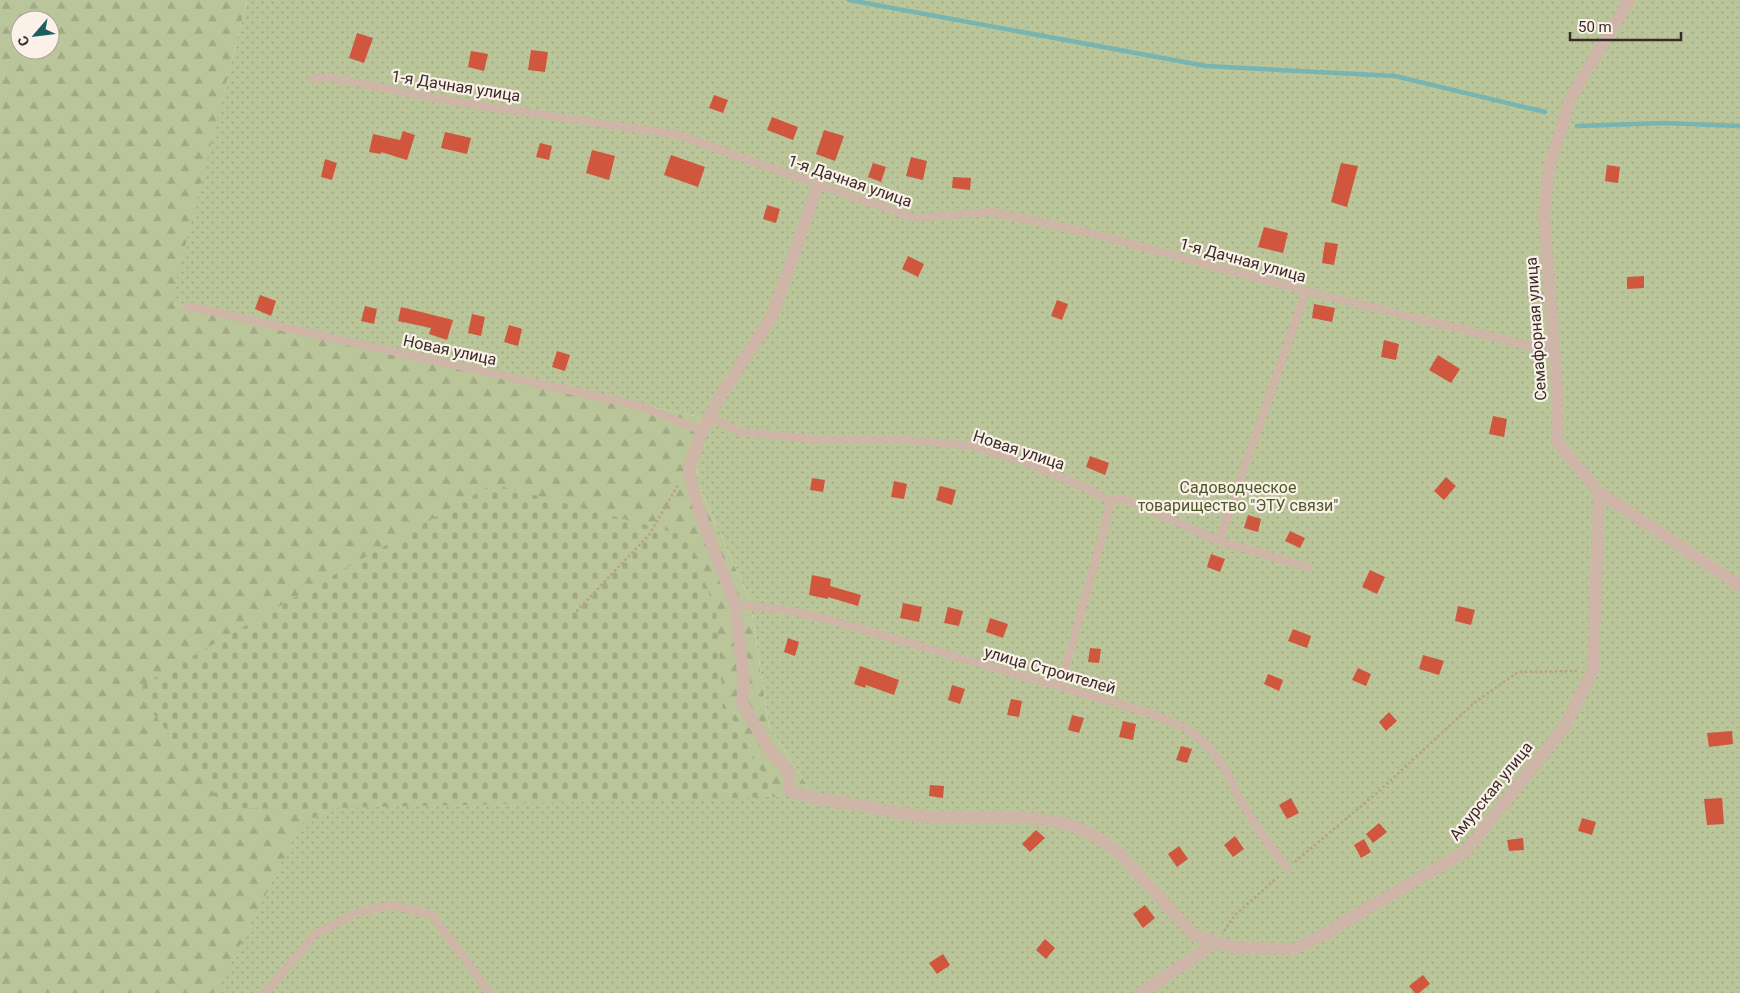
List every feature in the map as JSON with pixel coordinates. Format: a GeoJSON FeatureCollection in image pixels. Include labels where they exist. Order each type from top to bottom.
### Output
{"type":"FeatureCollection","features":[{"type":"Feature","properties":{"kind":"street","name":"Семафорная улица"},"geometry":{"type":"LineString","coordinates":[[1629,0],[1571,97],[1549,167],[1544,216],[1558,400],[1558,443],[1599,492],[1740,586]]}},
{"type":"Feature","properties":{"kind":"street"},"geometry":{"type":"LineString","coordinates":[[735,604],[705,528],[692,485],[689,466],[702,431],[720,396],[772,316],[818,185]]}},
{"type":"Feature","properties":{"kind":"street","name":"Амурская улица"},"geometry":{"type":"LineString","coordinates":[[735,604],[744,682],[742,703],[768,748],[788,771],[790,791],[815,798],[931,818],[1028,818],[1069,824],[1099,838],[1118,852],[1194,935],[1238,948],[1293,949],[1319,937],[1466,851],[1564,726],[1593,670],[1599,492]]}},
{"type":"Feature","properties":{"kind":"street"},"geometry":{"type":"LineString","coordinates":[[1141,993],[1216,942]]}},
{"type":"Feature","properties":{"kind":"lane","name":"1-я Дачная улица"},"geometry":{"type":"LineString","coordinates":[[312,79],[326,77],[451,101],[678,135],[914,218],[991,212],[1087,232],[1306,291],[1554,352]]}},
{"type":"Feature","properties":{"kind":"lane"},"geometry":{"type":"LineString","coordinates":[[1219,541],[1306,291]]}},
{"type":"Feature","properties":{"kind":"lane","name":"Новая улица"},"geometry":{"type":"LineString","coordinates":[[188,306],[640,406],[702,431]]}},
{"type":"Feature","properties":{"kind":"lane","name":"Новая улица"},"geometry":{"type":"LineString","coordinates":[[710,416],[739,432],[825,440],[910,440],[971,446],[1024,462],[1080,485],[1110,501],[1124,499],[1219,541],[1308,567]]}},
{"type":"Feature","properties":{"kind":"lane"},"geometry":{"type":"LineString","coordinates":[[1060,687],[1104,530],[1110,501]]}},
{"type":"Feature","properties":{"kind":"lane","name":"улица Строителей"},"geometry":{"type":"LineString","coordinates":[[735,604],[791,611],[830,620],[1147,712],[1192,731],[1218,756],[1243,804],[1267,843],[1288,868]]}},
{"type":"Feature","properties":{"kind":"lane"},"geometry":{"type":"LineString","coordinates":[[265,993],[315,934],[358,912],[392,904],[432,915],[490,993]]}},
{"type":"Feature","properties":{"kind":"path"},"geometry":{"type":"LineString","coordinates":[[573,615],[649,535],[689,466]]}},
{"type":"Feature","properties":{"kind":"path"},"geometry":{"type":"LineString","coordinates":[[1216,942],[1235,915],[1378,792],[1474,702],[1518,672],[1593,670]]}},
{"type":"Feature","properties":{"kind":"green space"},"geometry":{"type":"Polygon","coordinates":[[[0,0],[247,0],[172,303],[700,417],[697,482],[750,600],[769,726],[814,796],[289,993],[0,993],[0,0]]]}},
{"type":"Feature","properties":{"kind":"green space","name":"Садоводческое товарищество \"ЭТУ связи\""},"geometry":{"type":"Polygon","coordinates":[[[247,0],[1740,0],[1740,993],[216,993],[302,823],[337,808],[814,796],[769,726],[750,600],[697,482],[700,417],[171,303],[247,0]]]}},
{"type":"Feature","properties":{"kind":"green space"},"geometry":{"type":"Polygon","coordinates":[[[493,484],[687,536],[716,611],[722,688],[718,693],[776,798],[345,850],[292,809],[225,808],[135,689],[493,484]]]}},
{"type":"Feature","properties":{"kind":"building"},"geometry":{"type":"Polygon","coordinates":[[[357,33],[373,38],[364,63],[349,58],[357,33]]]}},
{"type":"Feature","properties":{"kind":"building"},"geometry":{"type":"Polygon","coordinates":[[[531,50],[548,52],[545,72],[528,70],[531,50]]]}},
{"type":"Feature","properties":{"kind":"building"},"geometry":{"type":"Polygon","coordinates":[[[471,51],[488,54],[484,71],[468,67],[471,51]]]}},
{"type":"Feature","properties":{"kind":"building"},"geometry":{"type":"Polygon","coordinates":[[[714,95],[728,100],[723,113],[709,108],[714,95]]]}},
{"type":"Feature","properties":{"kind":"building"},"geometry":{"type":"Polygon","coordinates":[[[772,117],[798,127],[793,140],[767,130],[772,117]]]}},
{"type":"Feature","properties":{"kind":"building"},"geometry":{"type":"Polygon","coordinates":[[[824,130],[844,136],[835,161],[816,154],[824,130]]]}},
{"type":"Feature","properties":{"kind":"building"},"geometry":{"type":"Polygon","coordinates":[[[403,131],[415,135],[407,160],[381,152],[381,154],[369,152],[373,134],[400,140],[403,131]]]}},
{"type":"Feature","properties":{"kind":"building"},"geometry":{"type":"Polygon","coordinates":[[[445,132],[471,138],[467,154],[441,148],[445,132]]]}},
{"type":"Feature","properties":{"kind":"building"},"geometry":{"type":"Polygon","coordinates":[[[540,143],[552,146],[549,160],[536,157],[540,143]]]}},
{"type":"Feature","properties":{"kind":"building"},"geometry":{"type":"Polygon","coordinates":[[[592,150],[615,156],[609,180],[586,173],[592,150]]]}},
{"type":"Feature","properties":{"kind":"building"},"geometry":{"type":"Polygon","coordinates":[[[671,155],[705,167],[698,187],[664,175],[671,155]]]}},
{"type":"Feature","properties":{"kind":"building"},"geometry":{"type":"Polygon","coordinates":[[[911,157],[927,161],[923,180],[906,176],[911,157]]]}},
{"type":"Feature","properties":{"kind":"building"},"geometry":{"type":"Polygon","coordinates":[[[325,159],[337,163],[332,180],[321,177],[325,159]]]}},
{"type":"Feature","properties":{"kind":"building"},"geometry":{"type":"Polygon","coordinates":[[[873,163],[886,167],[881,182],[868,177],[873,163]]]}},
{"type":"Feature","properties":{"kind":"building"},"geometry":{"type":"Polygon","coordinates":[[[1341,163],[1358,166],[1347,207],[1331,202],[1341,163]]]}},
{"type":"Feature","properties":{"kind":"building"},"geometry":{"type":"Polygon","coordinates":[[[1607,165],[1620,167],[1618,183],[1605,181],[1607,165]]]}},
{"type":"Feature","properties":{"kind":"building"},"geometry":{"type":"Polygon","coordinates":[[[953,177],[971,178],[970,190],[952,188],[953,177]]]}},
{"type":"Feature","properties":{"kind":"building"},"geometry":{"type":"Polygon","coordinates":[[[767,205],[780,209],[776,223],[763,219],[767,205]]]}},
{"type":"Feature","properties":{"kind":"building"},"geometry":{"type":"Polygon","coordinates":[[[1264,227],[1288,233],[1283,253],[1258,247],[1264,227]]]}},
{"type":"Feature","properties":{"kind":"building"},"geometry":{"type":"Polygon","coordinates":[[[1325,242],[1338,244],[1334,265],[1322,263],[1325,242]]]}},
{"type":"Feature","properties":{"kind":"building"},"geometry":{"type":"Polygon","coordinates":[[[908,256],[924,264],[918,277],[902,269],[908,256]]]}},
{"type":"Feature","properties":{"kind":"building"},"geometry":{"type":"Polygon","coordinates":[[[1644,276],[1644,288],[1627,289],[1627,277],[1644,276]]]}},
{"type":"Feature","properties":{"kind":"building"},"geometry":{"type":"Polygon","coordinates":[[[260,295],[276,301],[271,316],[255,309],[260,295]]]}},
{"type":"Feature","properties":{"kind":"building"},"geometry":{"type":"Polygon","coordinates":[[[1057,300],[1068,304],[1062,320],[1051,316],[1057,300]]]}},
{"type":"Feature","properties":{"kind":"building"},"geometry":{"type":"Polygon","coordinates":[[[1314,304],[1335,308],[1332,322],[1312,318],[1314,304]]]}},
{"type":"Feature","properties":{"kind":"building"},"geometry":{"type":"Polygon","coordinates":[[[365,306],[377,309],[374,324],[361,321],[365,306]]]}},
{"type":"Feature","properties":{"kind":"building"},"geometry":{"type":"Polygon","coordinates":[[[401,307],[453,320],[447,340],[429,334],[431,328],[398,321],[401,307]]]}},
{"type":"Feature","properties":{"kind":"building"},"geometry":{"type":"Polygon","coordinates":[[[472,314],[485,317],[481,336],[468,333],[472,314]]]}},
{"type":"Feature","properties":{"kind":"building"},"geometry":{"type":"Polygon","coordinates":[[[509,325],[522,329],[518,346],[504,342],[509,325]]]}},
{"type":"Feature","properties":{"kind":"building"},"geometry":{"type":"Polygon","coordinates":[[[1384,340],[1399,344],[1396,360],[1381,357],[1384,340]]]}},
{"type":"Feature","properties":{"kind":"building"},"geometry":{"type":"Polygon","coordinates":[[[557,351],[570,355],[565,371],[552,367],[557,351]]]}},
{"type":"Feature","properties":{"kind":"building"},"geometry":{"type":"Polygon","coordinates":[[[1438,355],[1460,369],[1451,383],[1429,370],[1438,355]]]}},
{"type":"Feature","properties":{"kind":"building"},"geometry":{"type":"Polygon","coordinates":[[[1493,416],[1507,419],[1504,437],[1489,434],[1493,416]]]}},
{"type":"Feature","properties":{"kind":"building"},"geometry":{"type":"Polygon","coordinates":[[[1090,456],[1109,463],[1105,475],[1086,467],[1090,456]]]}},
{"type":"Feature","properties":{"kind":"building"},"geometry":{"type":"Polygon","coordinates":[[[1446,477],[1456,486],[1444,500],[1434,491],[1446,477]]]}},
{"type":"Feature","properties":{"kind":"building"},"geometry":{"type":"Polygon","coordinates":[[[812,478],[825,480],[823,492],[810,490],[812,478]]]}},
{"type":"Feature","properties":{"kind":"building"},"geometry":{"type":"Polygon","coordinates":[[[894,481],[907,484],[904,499],[891,497],[894,481]]]}},
{"type":"Feature","properties":{"kind":"building"},"geometry":{"type":"Polygon","coordinates":[[[940,486],[956,490],[952,505],[936,500],[940,486]]]}},
{"type":"Feature","properties":{"kind":"building"},"geometry":{"type":"Polygon","coordinates":[[[1248,515],[1261,519],[1258,532],[1244,528],[1248,515]]]}},
{"type":"Feature","properties":{"kind":"building"},"geometry":{"type":"Polygon","coordinates":[[[1290,531],[1305,538],[1300,548],[1285,541],[1290,531]]]}},
{"type":"Feature","properties":{"kind":"building"},"geometry":{"type":"Polygon","coordinates":[[[1211,554],[1225,559],[1220,572],[1207,567],[1211,554]]]}},
{"type":"Feature","properties":{"kind":"building"},"geometry":{"type":"Polygon","coordinates":[[[1370,570],[1385,577],[1377,594],[1362,587],[1370,570]]]}},
{"type":"Feature","properties":{"kind":"building"},"geometry":{"type":"Polygon","coordinates":[[[812,575],[831,579],[830,586],[861,595],[858,606],[828,597],[828,599],[809,595],[812,575]]]}},
{"type":"Feature","properties":{"kind":"building"},"geometry":{"type":"Polygon","coordinates":[[[903,603],[922,607],[919,622],[900,618],[903,603]]]}},
{"type":"Feature","properties":{"kind":"building"},"geometry":{"type":"Polygon","coordinates":[[[1458,606],[1475,610],[1471,625],[1455,621],[1458,606]]]}},
{"type":"Feature","properties":{"kind":"building"},"geometry":{"type":"Polygon","coordinates":[[[948,607],[963,611],[959,626],[944,623],[948,607]]]}},
{"type":"Feature","properties":{"kind":"building"},"geometry":{"type":"Polygon","coordinates":[[[990,618],[1008,624],[1003,638],[986,632],[990,618]]]}},
{"type":"Feature","properties":{"kind":"building"},"geometry":{"type":"Polygon","coordinates":[[[1293,629],[1311,636],[1307,648],[1288,641],[1293,629]]]}},
{"type":"Feature","properties":{"kind":"building"},"geometry":{"type":"Polygon","coordinates":[[[788,638],[799,642],[795,656],[784,652],[788,638]]]}},
{"type":"Feature","properties":{"kind":"building"},"geometry":{"type":"Polygon","coordinates":[[[1090,648],[1101,649],[1099,663],[1088,662],[1090,648]]]}},
{"type":"Feature","properties":{"kind":"building"},"geometry":{"type":"Polygon","coordinates":[[[1423,655],[1444,661],[1439,675],[1419,669],[1423,655]]]}},
{"type":"Feature","properties":{"kind":"building"},"geometry":{"type":"Polygon","coordinates":[[[860,666],[899,680],[894,695],[866,685],[865,688],[854,684],[860,666]]]}},
{"type":"Feature","properties":{"kind":"building"},"geometry":{"type":"Polygon","coordinates":[[[1358,668],[1371,674],[1366,686],[1352,680],[1358,668]]]}},
{"type":"Feature","properties":{"kind":"building"},"geometry":{"type":"Polygon","coordinates":[[[1268,674],[1283,680],[1279,691],[1264,684],[1268,674]]]}},
{"type":"Feature","properties":{"kind":"building"},"geometry":{"type":"Polygon","coordinates":[[[952,685],[965,689],[960,704],[948,700],[952,685]]]}},
{"type":"Feature","properties":{"kind":"building"},"geometry":{"type":"Polygon","coordinates":[[[1011,699],[1022,701],[1019,717],[1007,715],[1011,699]]]}},
{"type":"Feature","properties":{"kind":"building"},"geometry":{"type":"Polygon","coordinates":[[[1389,712],[1397,721],[1386,731],[1379,722],[1389,712]]]}},
{"type":"Feature","properties":{"kind":"building"},"geometry":{"type":"Polygon","coordinates":[[[1072,715],[1084,718],[1079,733],[1068,730],[1072,715]]]}},
{"type":"Feature","properties":{"kind":"building"},"geometry":{"type":"Polygon","coordinates":[[[1123,721],[1136,724],[1133,740],[1119,737],[1123,721]]]}},
{"type":"Feature","properties":{"kind":"building"},"geometry":{"type":"Polygon","coordinates":[[[1732,731],[1733,744],[1709,747],[1707,733],[1732,731]]]}},
{"type":"Feature","properties":{"kind":"building"},"geometry":{"type":"Polygon","coordinates":[[[1181,746],[1192,749],[1187,763],[1176,760],[1181,746]]]}},
{"type":"Feature","properties":{"kind":"building"},"geometry":{"type":"Polygon","coordinates":[[[930,785],[944,786],[943,798],[929,796],[930,785]]]}},
{"type":"Feature","properties":{"kind":"building"},"geometry":{"type":"Polygon","coordinates":[[[1291,798],[1299,813],[1287,819],[1279,805],[1291,798]]]}},
{"type":"Feature","properties":{"kind":"building"},"geometry":{"type":"Polygon","coordinates":[[[1722,798],[1724,824],[1707,825],[1704,799],[1722,798]]]}},
{"type":"Feature","properties":{"kind":"building"},"geometry":{"type":"Polygon","coordinates":[[[1582,818],[1596,822],[1592,835],[1578,831],[1582,818]]]}},
{"type":"Feature","properties":{"kind":"building"},"geometry":{"type":"Polygon","coordinates":[[[1379,823],[1387,832],[1373,843],[1366,834],[1379,823]]]}},
{"type":"Feature","properties":{"kind":"building"},"geometry":{"type":"Polygon","coordinates":[[[1036,830],[1045,838],[1030,852],[1022,844],[1036,830]]]}},
{"type":"Feature","properties":{"kind":"building"},"geometry":{"type":"Polygon","coordinates":[[[1235,836],[1244,849],[1233,857],[1224,845],[1235,836]]]}},
{"type":"Feature","properties":{"kind":"building"},"geometry":{"type":"Polygon","coordinates":[[[1523,838],[1524,850],[1509,851],[1507,840],[1523,838]]]}},
{"type":"Feature","properties":{"kind":"building"},"geometry":{"type":"Polygon","coordinates":[[[1364,839],[1371,852],[1361,858],[1354,845],[1364,839]]]}},
{"type":"Feature","properties":{"kind":"building"},"geometry":{"type":"Polygon","coordinates":[[[1179,846],[1188,859],[1177,867],[1168,854],[1179,846]]]}},
{"type":"Feature","properties":{"kind":"building"},"geometry":{"type":"Polygon","coordinates":[[[1145,905],[1155,918],[1143,928],[1133,914],[1145,905]]]}},
{"type":"Feature","properties":{"kind":"building"},"geometry":{"type":"Polygon","coordinates":[[[1045,939],[1055,948],[1046,959],[1036,950],[1045,939]]]}},
{"type":"Feature","properties":{"kind":"building"},"geometry":{"type":"Polygon","coordinates":[[[943,954],[950,965],[937,974],[929,963],[943,954]]]}},
{"type":"Feature","properties":{"kind":"building"},"geometry":{"type":"Polygon","coordinates":[[[1423,975],[1430,984],[1419,993],[1415,993],[1409,986],[1423,975]]]}},
{"type":"Feature","properties":{"kind":"waterway"},"geometry":{"type":"LineString","coordinates":[[849,0],[1206,66],[1395,76],[1545,112]]}},
{"type":"Feature","properties":{"kind":"waterway"},"geometry":{"type":"LineString","coordinates":[[1577,126],[1665,123],[1740,126]]}}]}
